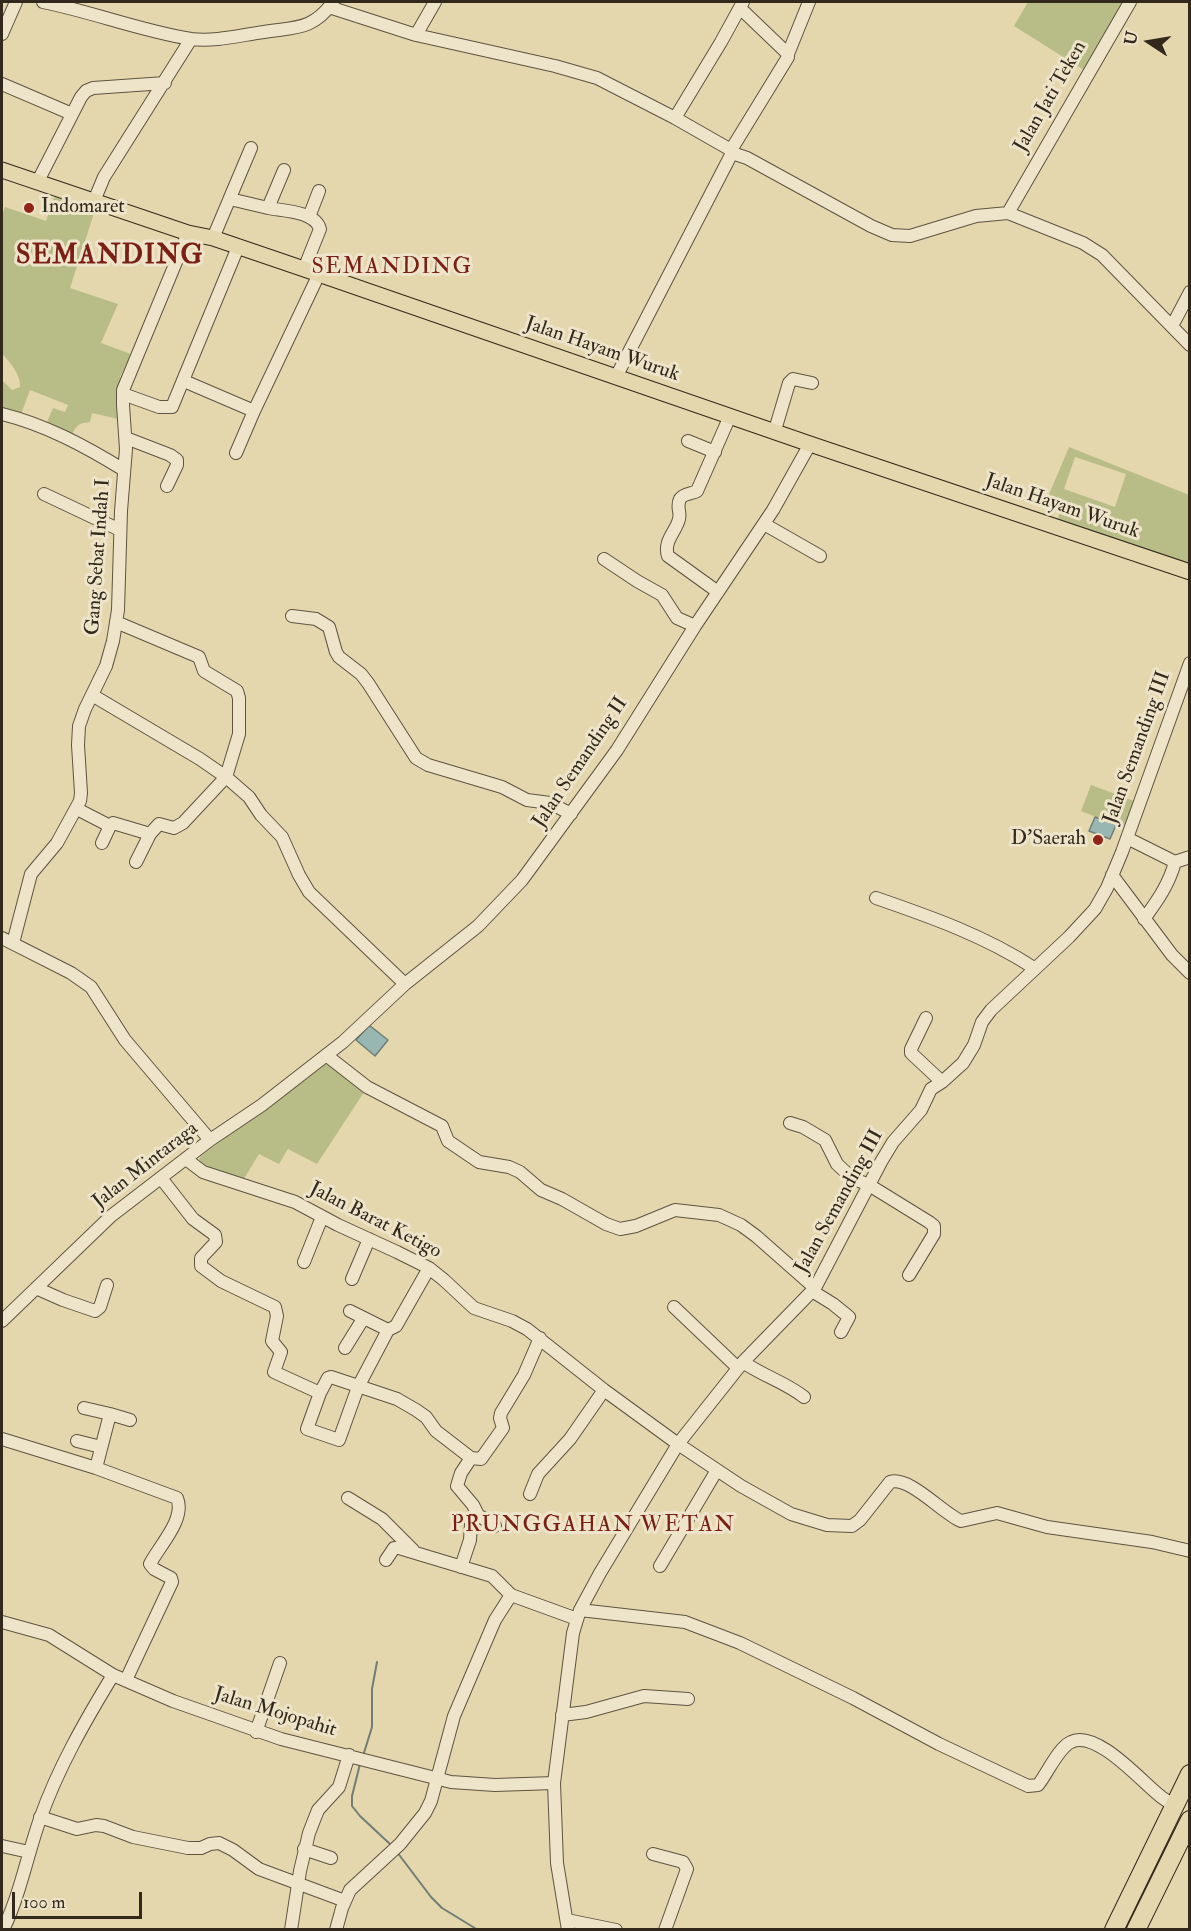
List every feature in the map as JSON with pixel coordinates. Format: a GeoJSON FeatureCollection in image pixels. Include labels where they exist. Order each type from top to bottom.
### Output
{"type":"FeatureCollection","features":[{"type":"Feature","properties":{"kind":"highway"},"geometry":{"type":"LineString","coordinates":[[1114,1929],[1149,1856],[1182,1802],[1190,1773]]}},
{"type":"Feature","properties":{"kind":"highway"},"geometry":{"type":"LineString","coordinates":[[1136,1929],[1190,1820]]}},
{"type":"Feature","properties":{"kind":"highway"},"geometry":{"type":"LineString","coordinates":[[1123,1929],[1150,1879],[1155,1881],[1154,1893]]}},
{"type":"Feature","properties":{"kind":"main road","name":"Jalan Hayam Wuruk"},"geometry":{"type":"LineString","coordinates":[[2,170],[188,233],[213,238],[311,271],[810,444],[1190,572]]}},
{"type":"Feature","properties":{"kind":"street"},"geometry":{"type":"LineString","coordinates":[[2,34],[16,2]]}},
{"type":"Feature","properties":{"kind":"street"},"geometry":{"type":"LineString","coordinates":[[43,2],[57,3],[141,28],[191,39],[228,37],[301,27],[314,21],[331,4],[416,35],[555,66],[597,78],[675,118],[732,152],[871,226],[892,235],[910,236],[976,216],[1008,213],[1083,243],[1102,255],[1190,345]]}},
{"type":"Feature","properties":{"kind":"street"},"geometry":{"type":"LineString","coordinates":[[416,35],[435,2]]}},
{"type":"Feature","properties":{"kind":"street"},"geometry":{"type":"LineString","coordinates":[[616,377],[732,152],[787,59],[809,2]]}},
{"type":"Feature","properties":{"kind":"street","name":"Jalan Jati Teken"},"geometry":{"type":"LineString","coordinates":[[1008,213],[1130,2]]}},
{"type":"Feature","properties":{"kind":"street"},"geometry":{"type":"LineString","coordinates":[[675,118],[741,3],[754,23],[788,54]]}},
{"type":"Feature","properties":{"kind":"street"},"geometry":{"type":"LineString","coordinates":[[94,201],[104,177],[191,39]]}},
{"type":"Feature","properties":{"kind":"street"},"geometry":{"type":"LineString","coordinates":[[38,181],[86,91],[93,88],[165,83]]}},
{"type":"Feature","properties":{"kind":"street"},"geometry":{"type":"LineString","coordinates":[[2,84],[72,114]]}},
{"type":"Feature","properties":{"kind":"street"},"geometry":{"type":"LineString","coordinates":[[213,238],[251,148]]}},
{"type":"Feature","properties":{"kind":"street"},"geometry":{"type":"LineString","coordinates":[[268,208],[284,170]]}},
{"type":"Feature","properties":{"kind":"street"},"geometry":{"type":"LineString","coordinates":[[309,217],[319,191]]}},
{"type":"Feature","properties":{"kind":"street"},"geometry":{"type":"LineString","coordinates":[[230,199],[309,217],[318,224],[320,229],[311,271],[236,453]]}},
{"type":"Feature","properties":{"kind":"street","name":"Gang Sebat Indah I"},"geometry":{"type":"LineString","coordinates":[[7,941],[31,874],[57,843],[76,809],[81,793],[78,732],[82,714],[110,656],[116,622],[126,438],[123,394],[188,233]]}},
{"type":"Feature","properties":{"kind":"street"},"geometry":{"type":"LineString","coordinates":[[123,394],[159,407],[172,407],[238,247]]}},
{"type":"Feature","properties":{"kind":"street"},"geometry":{"type":"LineString","coordinates":[[1172,326],[1190,292]]}},
{"type":"Feature","properties":{"kind":"street"},"geometry":{"type":"LineString","coordinates":[[775,430],[789,383],[793,380],[812,382]]}},
{"type":"Feature","properties":{"kind":"street"},"geometry":{"type":"LineString","coordinates":[[184,381],[254,411]]}},
{"type":"Feature","properties":{"kind":"street"},"geometry":{"type":"LineString","coordinates":[[2,414],[33,423],[89,448],[124,470]]}},
{"type":"Feature","properties":{"kind":"street"},"geometry":{"type":"LineString","coordinates":[[718,592],[668,556],[667,550],[669,537],[680,518],[678,509],[680,500],[684,495],[697,491],[730,416]]}},
{"type":"Feature","properties":{"kind":"street"},"geometry":{"type":"LineString","coordinates":[[126,438],[177,460],[167,486]]}},
{"type":"Feature","properties":{"kind":"street"},"geometry":{"type":"LineString","coordinates":[[688,441],[715,452]]}},
{"type":"Feature","properties":{"kind":"street","name":"Jalan Semanding II"},"geometry":{"type":"LineString","coordinates":[[326,1055],[405,984],[456,945],[505,899],[536,864],[617,750],[695,626],[773,510],[810,444]]}},
{"type":"Feature","properties":{"kind":"street"},"geometry":{"type":"LineString","coordinates":[[44,494],[120,530]]}},
{"type":"Feature","properties":{"kind":"street"},"geometry":{"type":"LineString","coordinates":[[764,524],[820,556]]}},
{"type":"Feature","properties":{"kind":"street"},"geometry":{"type":"LineString","coordinates":[[604,559],[662,595],[677,618],[695,626]]}},
{"type":"Feature","properties":{"kind":"street"},"geometry":{"type":"LineString","coordinates":[[292,616],[316,619],[329,627],[339,657],[368,682],[394,720],[411,752],[421,761],[495,784],[527,800],[550,803],[571,814]]}},
{"type":"Feature","properties":{"kind":"street"},"geometry":{"type":"LineString","coordinates":[[116,622],[199,657],[204,671],[237,690],[239,698],[239,734],[226,777],[183,824],[174,828],[159,824],[150,834],[136,862]]}},
{"type":"Feature","properties":{"kind":"street","name":"Jalan Semanding III"},"geometry":{"type":"LineString","coordinates":[[567,1925],[557,1863],[554,1783],[573,1633],[579,1615],[616,1544],[678,1444],[741,1365],[814,1289],[893,1142],[921,1110],[931,1089],[963,1063],[974,1045],[982,1022],[991,1010],[1083,924],[1095,909],[1127,838],[1190,663]]}},
{"type":"Feature","properties":{"kind":"street"},"geometry":{"type":"LineString","coordinates":[[92,694],[200,759],[249,797],[261,815],[282,837],[309,892],[405,984]]}},
{"type":"Feature","properties":{"kind":"street"},"geometry":{"type":"LineString","coordinates":[[76,809],[110,826]]}},
{"type":"Feature","properties":{"kind":"street"},"geometry":{"type":"LineString","coordinates":[[102,843],[113,823],[150,834]]}},
{"type":"Feature","properties":{"kind":"street"},"geometry":{"type":"LineString","coordinates":[[1127,838],[1185,855],[1144,919]]}},
{"type":"Feature","properties":{"kind":"street"},"geometry":{"type":"LineString","coordinates":[[1112,875],[1172,955],[1190,974]]}},
{"type":"Feature","properties":{"kind":"street"},"geometry":{"type":"LineString","coordinates":[[876,898],[976,935],[1034,968]]}},
{"type":"Feature","properties":{"kind":"street"},"geometry":{"type":"LineString","coordinates":[[7,941],[71,973],[91,987],[125,1041],[210,1140]]}},
{"type":"Feature","properties":{"kind":"street"},"geometry":{"type":"LineString","coordinates":[[926,1018],[911,1053],[942,1082]]}},
{"type":"Feature","properties":{"kind":"street"},"geometry":{"type":"LineString","coordinates":[[326,1055],[367,1087],[442,1126],[448,1142],[462,1152],[479,1162],[509,1167],[520,1172],[541,1190],[562,1198],[606,1224],[624,1229],[675,1210],[719,1215],[741,1225],[849,1317],[841,1332]]}},
{"type":"Feature","properties":{"kind":"street","name":"Jalan Mintaraga"},"geometry":{"type":"LineString","coordinates":[[2,1321],[111,1216],[326,1055]]}},
{"type":"Feature","properties":{"kind":"street"},"geometry":{"type":"LineString","coordinates":[[790,1123],[819,1135],[825,1140],[837,1164],[852,1178],[868,1185],[934,1227],[934,1234],[909,1275]]}},
{"type":"Feature","properties":{"kind":"street","name":"Jalan Barat Ketigo"},"geometry":{"type":"LineString","coordinates":[[186,1159],[203,1172],[290,1200],[429,1268],[474,1308],[516,1323],[540,1338],[604,1390],[678,1444],[751,1492],[791,1514],[826,1525],[845,1527],[855,1524],[890,1482],[897,1480],[918,1491],[961,1521],[997,1513],[1047,1527],[1152,1542],[1190,1551]]}},
{"type":"Feature","properties":{"kind":"street"},"geometry":{"type":"LineString","coordinates":[[161,1178],[193,1219],[216,1235],[215,1243],[201,1258],[201,1266],[221,1281],[275,1307],[277,1316],[272,1341],[281,1352],[274,1372],[320,1393]]}},
{"type":"Feature","properties":{"kind":"street"},"geometry":{"type":"LineString","coordinates":[[304,1262],[322,1217]]}},
{"type":"Feature","properties":{"kind":"street"},"geometry":{"type":"LineString","coordinates":[[352,1279],[369,1239]]}},
{"type":"Feature","properties":{"kind":"street"},"geometry":{"type":"LineString","coordinates":[[429,1268],[399,1323],[388,1330],[358,1387],[338,1440],[307,1428],[326,1380],[331,1377],[358,1387],[397,1399],[426,1417],[436,1431],[471,1458],[482,1459],[503,1428],[501,1413],[524,1375],[540,1338]]}},
{"type":"Feature","properties":{"kind":"street"},"geometry":{"type":"LineString","coordinates":[[36,1288],[95,1311],[100,1307],[107,1285]]}},
{"type":"Feature","properties":{"kind":"street"},"geometry":{"type":"LineString","coordinates":[[674,1307],[741,1365],[790,1386],[804,1397]]}},
{"type":"Feature","properties":{"kind":"street"},"geometry":{"type":"LineString","coordinates":[[350,1311],[388,1330]]}},
{"type":"Feature","properties":{"kind":"street"},"geometry":{"type":"LineString","coordinates":[[345,1348],[363,1319]]}},
{"type":"Feature","properties":{"kind":"street"},"geometry":{"type":"LineString","coordinates":[[530,1494],[538,1474],[570,1439],[604,1390]]}},
{"type":"Feature","properties":{"kind":"street"},"geometry":{"type":"LineString","coordinates":[[84,1408],[130,1420]]}},
{"type":"Feature","properties":{"kind":"street"},"geometry":{"type":"LineString","coordinates":[[96,1468],[110,1414]]}},
{"type":"Feature","properties":{"kind":"street"},"geometry":{"type":"LineString","coordinates":[[2,1440],[96,1468],[177,1498],[180,1511],[150,1564],[154,1569],[171,1578],[172,1582],[126,1680]]}},
{"type":"Feature","properties":{"kind":"street"},"geometry":{"type":"LineString","coordinates":[[77,1441],[101,1448]]}},
{"type":"Feature","properties":{"kind":"street"},"geometry":{"type":"LineString","coordinates":[[471,1458],[457,1484],[478,1515],[495,1526]]}},
{"type":"Feature","properties":{"kind":"street"},"geometry":{"type":"LineString","coordinates":[[660,1566],[717,1470]]}},
{"type":"Feature","properties":{"kind":"street"},"geometry":{"type":"LineString","coordinates":[[348,1498],[382,1519],[416,1553]]}},
{"type":"Feature","properties":{"kind":"street"},"geometry":{"type":"LineString","coordinates":[[461,1567],[470,1540],[471,1524],[478,1515]]}},
{"type":"Feature","properties":{"kind":"street"},"geometry":{"type":"LineString","coordinates":[[386,1560],[396,1548],[416,1553],[492,1576],[511,1595],[579,1615],[685,1622],[740,1643],[854,1698],[939,1744],[1028,1786],[1038,1785],[1063,1749],[1073,1741],[1095,1743],[1113,1755],[1159,1795],[1182,1802]]}},
{"type":"Feature","properties":{"kind":"street"},"geometry":{"type":"LineString","coordinates":[[336,1929],[350,1890],[400,1844],[425,1813],[435,1790],[454,1716],[495,1620],[511,1595]]}},
{"type":"Feature","properties":{"kind":"street","name":"Jalan Mojopahit"},"geometry":{"type":"LineString","coordinates":[[2,1622],[49,1635],[113,1675],[173,1701],[256,1732],[451,1782],[495,1785],[554,1783]]}},
{"type":"Feature","properties":{"kind":"street"},"geometry":{"type":"LineString","coordinates":[[256,1732],[280,1663]]}},
{"type":"Feature","properties":{"kind":"street"},"geometry":{"type":"LineString","coordinates":[[7,1928],[40,1817],[72,1745],[113,1675]]}},
{"type":"Feature","properties":{"kind":"street"},"geometry":{"type":"LineString","coordinates":[[562,1715],[586,1712],[644,1696],[688,1700]]}},
{"type":"Feature","properties":{"kind":"street"},"geometry":{"type":"LineString","coordinates":[[291,1929],[304,1849],[318,1810],[339,1787],[349,1755]]}},
{"type":"Feature","properties":{"kind":"street"},"geometry":{"type":"LineString","coordinates":[[40,1817],[76,1829],[96,1825],[104,1826],[133,1837],[188,1848],[201,1848],[219,1843],[259,1869],[345,1901]]}},
{"type":"Feature","properties":{"kind":"street"},"geometry":{"type":"LineString","coordinates":[[2,1846],[29,1852]]}},
{"type":"Feature","properties":{"kind":"street"},"geometry":{"type":"LineString","coordinates":[[304,1849],[331,1858]]}},
{"type":"Feature","properties":{"kind":"street"},"geometry":{"type":"LineString","coordinates":[[653,1854],[683,1862],[687,1869],[665,1929]]}},
{"type":"Feature","properties":{"kind":"street"},"geometry":{"type":"LineString","coordinates":[[567,1925],[616,1929]]}},
{"type":"Feature","properties":{"kind":"green space"},"geometry":{"type":"Polygon","coordinates":[[[1028,2],[1124,2],[1084,70],[1014,26],[1028,2]]]}},
{"type":"Feature","properties":{"kind":"green space"},"geometry":{"type":"Polygon","coordinates":[[[55,195],[95,210],[70,288],[118,304],[101,343],[131,354],[120,377],[118,419],[92,413],[90,422],[79,425],[72,434],[45,427],[53,408],[65,412],[68,405],[30,390],[20,417],[2,413],[2,380],[12,390],[20,387],[20,382],[17,373],[2,354],[2,215],[5,207],[46,221],[55,195]]]}},
{"type":"Feature","properties":{"kind":"green space"},"geometry":{"type":"Polygon","coordinates":[[[1069,447],[1189,495],[1189,570],[1056,524],[1061,510],[1045,504],[1069,447]],[[1075,457],[1064,489],[1115,507],[1126,474],[1075,457]]]}},
{"type":"Feature","properties":{"kind":"green space"},"geometry":{"type":"Polygon","coordinates":[[[1091,785],[1134,801],[1124,828],[1081,811],[1091,785]]]}},
{"type":"Feature","properties":{"kind":"green space"},"geometry":{"type":"Polygon","coordinates":[[[326,1058],[366,1089],[317,1164],[288,1149],[279,1164],[259,1154],[242,1182],[218,1175],[202,1165],[199,1160],[201,1156],[326,1058]]]}},
{"type":"Feature","properties":{"kind":"water"},"geometry":{"type":"Polygon","coordinates":[[[1095,817],[1116,825],[1110,839],[1089,831],[1095,817]]]}},
{"type":"Feature","properties":{"kind":"water"},"geometry":{"type":"Polygon","coordinates":[[[369,1025],[388,1040],[375,1056],[356,1040],[369,1025]]]}},
{"type":"Feature","properties":{"kind":"waterway"},"geometry":{"type":"LineString","coordinates":[[363,1756],[372,1727],[372,1689],[377,1662]]}},
{"type":"Feature","properties":{"kind":"waterway"},"geometry":{"type":"LineString","coordinates":[[360,1764],[352,1796],[352,1806],[391,1845]]}},
{"type":"Feature","properties":{"kind":"waterway"},"geometry":{"type":"LineString","coordinates":[[397,1852],[442,1908],[478,1930]]}},
{"type":"Feature","properties":{"kind":"place","name":"Indomaret"},"geometry":{"type":"Point","coordinates":[29,208]}},
{"type":"Feature","properties":{"kind":"place","name":"D'Saerah"},"geometry":{"type":"Point","coordinates":[1098,840]}},
{"type":"Feature","properties":{"kind":"district","name":"SEMANDING"},"geometry":{"type":"Point","coordinates":[110,257]}},
{"type":"Feature","properties":{"kind":"district","name":"SEMANDING"},"geometry":{"type":"Point","coordinates":[392,268]}},
{"type":"Feature","properties":{"kind":"district","name":"PRUNGGAHAN WETAN"},"geometry":{"type":"Point","coordinates":[593,1526]}}]}
